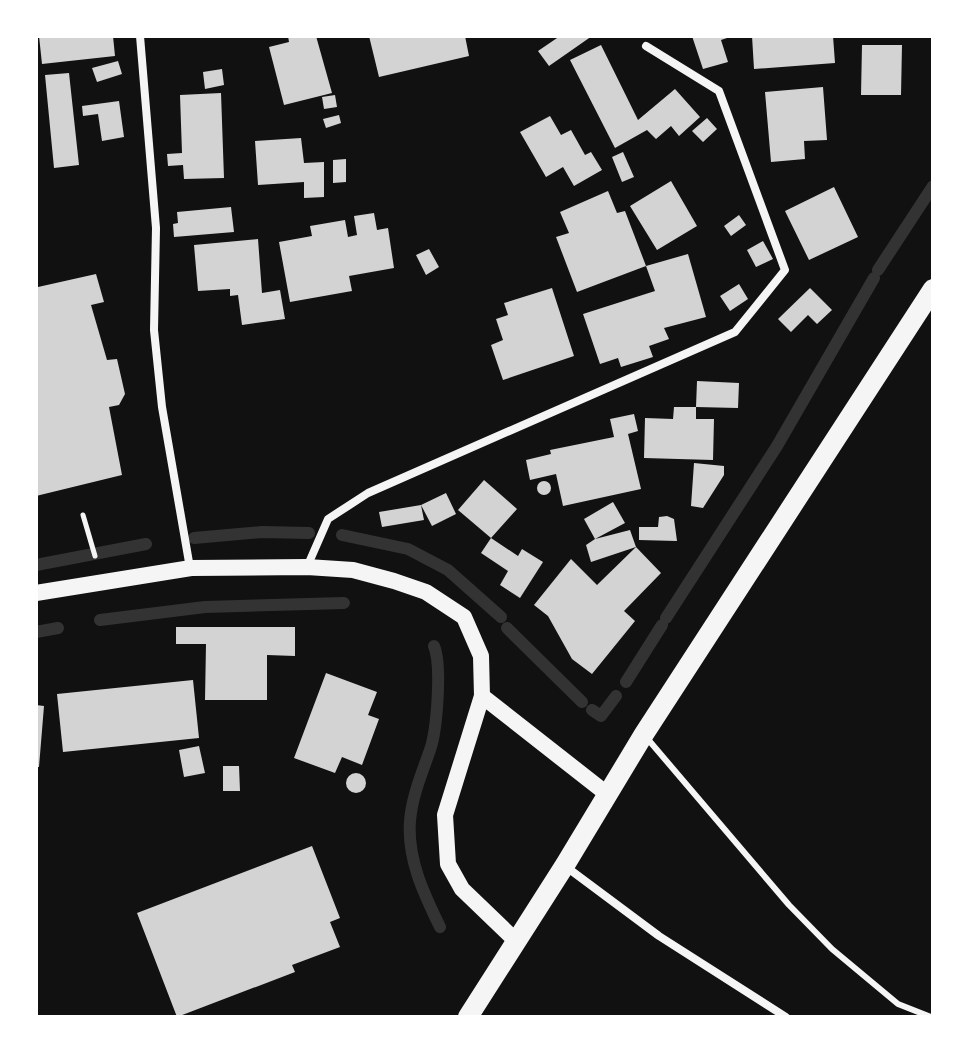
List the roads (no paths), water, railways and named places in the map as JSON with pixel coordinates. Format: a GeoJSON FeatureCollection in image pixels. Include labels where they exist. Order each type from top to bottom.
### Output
{"type":"FeatureCollection","features":[{"type":"Feature","properties":{"kind":"main road"},"geometry":{"type":"LineString","coordinates":[[468,1017],[644,734],[933,289]]}},
{"type":"Feature","properties":{"kind":"main road"},"geometry":{"type":"LineString","coordinates":[[36,593],[191,568],[307,567],[353,570],[394,581],[426,592],[464,617],[481,656],[482,696],[445,815],[448,864],[462,889],[516,941]]}},
{"type":"Feature","properties":{"kind":"main road"},"geometry":{"type":"LineString","coordinates":[[482,696],[607,794]]}},
{"type":"Feature","properties":{"kind":"street"},"geometry":{"type":"LineString","coordinates":[[140,36],[156,228],[154,330],[162,407],[191,568]]}},
{"type":"Feature","properties":{"kind":"street"},"geometry":{"type":"LineString","coordinates":[[307,567],[328,519],[368,493],[735,332],[785,270],[719,91],[646,46]]}},
{"type":"Feature","properties":{"kind":"street"},"geometry":{"type":"LineString","coordinates":[[565,865],[659,936],[786,1017]]}},
{"type":"Feature","properties":{"kind":"lane"},"geometry":{"type":"LineString","coordinates":[[644,734],[789,905],[832,949],[898,1004],[931,1017]]}},
{"type":"Feature","properties":{"kind":"waterway"},"geometry":{"type":"LineString","coordinates":[[878,270],[933,186]]}},
{"type":"Feature","properties":{"kind":"waterway"},"geometry":{"type":"LineString","coordinates":[[666,618],[777,446],[874,278]]}},
{"type":"Feature","properties":{"kind":"waterway"},"geometry":{"type":"LineString","coordinates":[[194,538],[262,532],[309,533]]}},
{"type":"Feature","properties":{"kind":"waterway"},"geometry":{"type":"LineString","coordinates":[[342,535],[408,549],[448,570],[501,617]]}},
{"type":"Feature","properties":{"kind":"waterway"},"geometry":{"type":"LineString","coordinates":[[36,565],[146,544]]}},
{"type":"Feature","properties":{"kind":"waterway"},"geometry":{"type":"LineString","coordinates":[[100,620],[205,607],[344,603]]}},
{"type":"Feature","properties":{"kind":"waterway"},"geometry":{"type":"LineString","coordinates":[[626,682],[662,625]]}},
{"type":"Feature","properties":{"kind":"waterway"},"geometry":{"type":"LineString","coordinates":[[36,632],[58,628]]}},
{"type":"Feature","properties":{"kind":"waterway"},"geometry":{"type":"LineString","coordinates":[[507,628],[582,702]]}},
{"type":"Feature","properties":{"kind":"waterway"},"geometry":{"type":"LineString","coordinates":[[434,646],[438,682],[435,728],[413,803],[410,835],[418,876],[440,927]]}},
{"type":"Feature","properties":{"kind":"waterway"},"geometry":{"type":"LineString","coordinates":[[592,710],[601,716],[616,696]]}}]}
